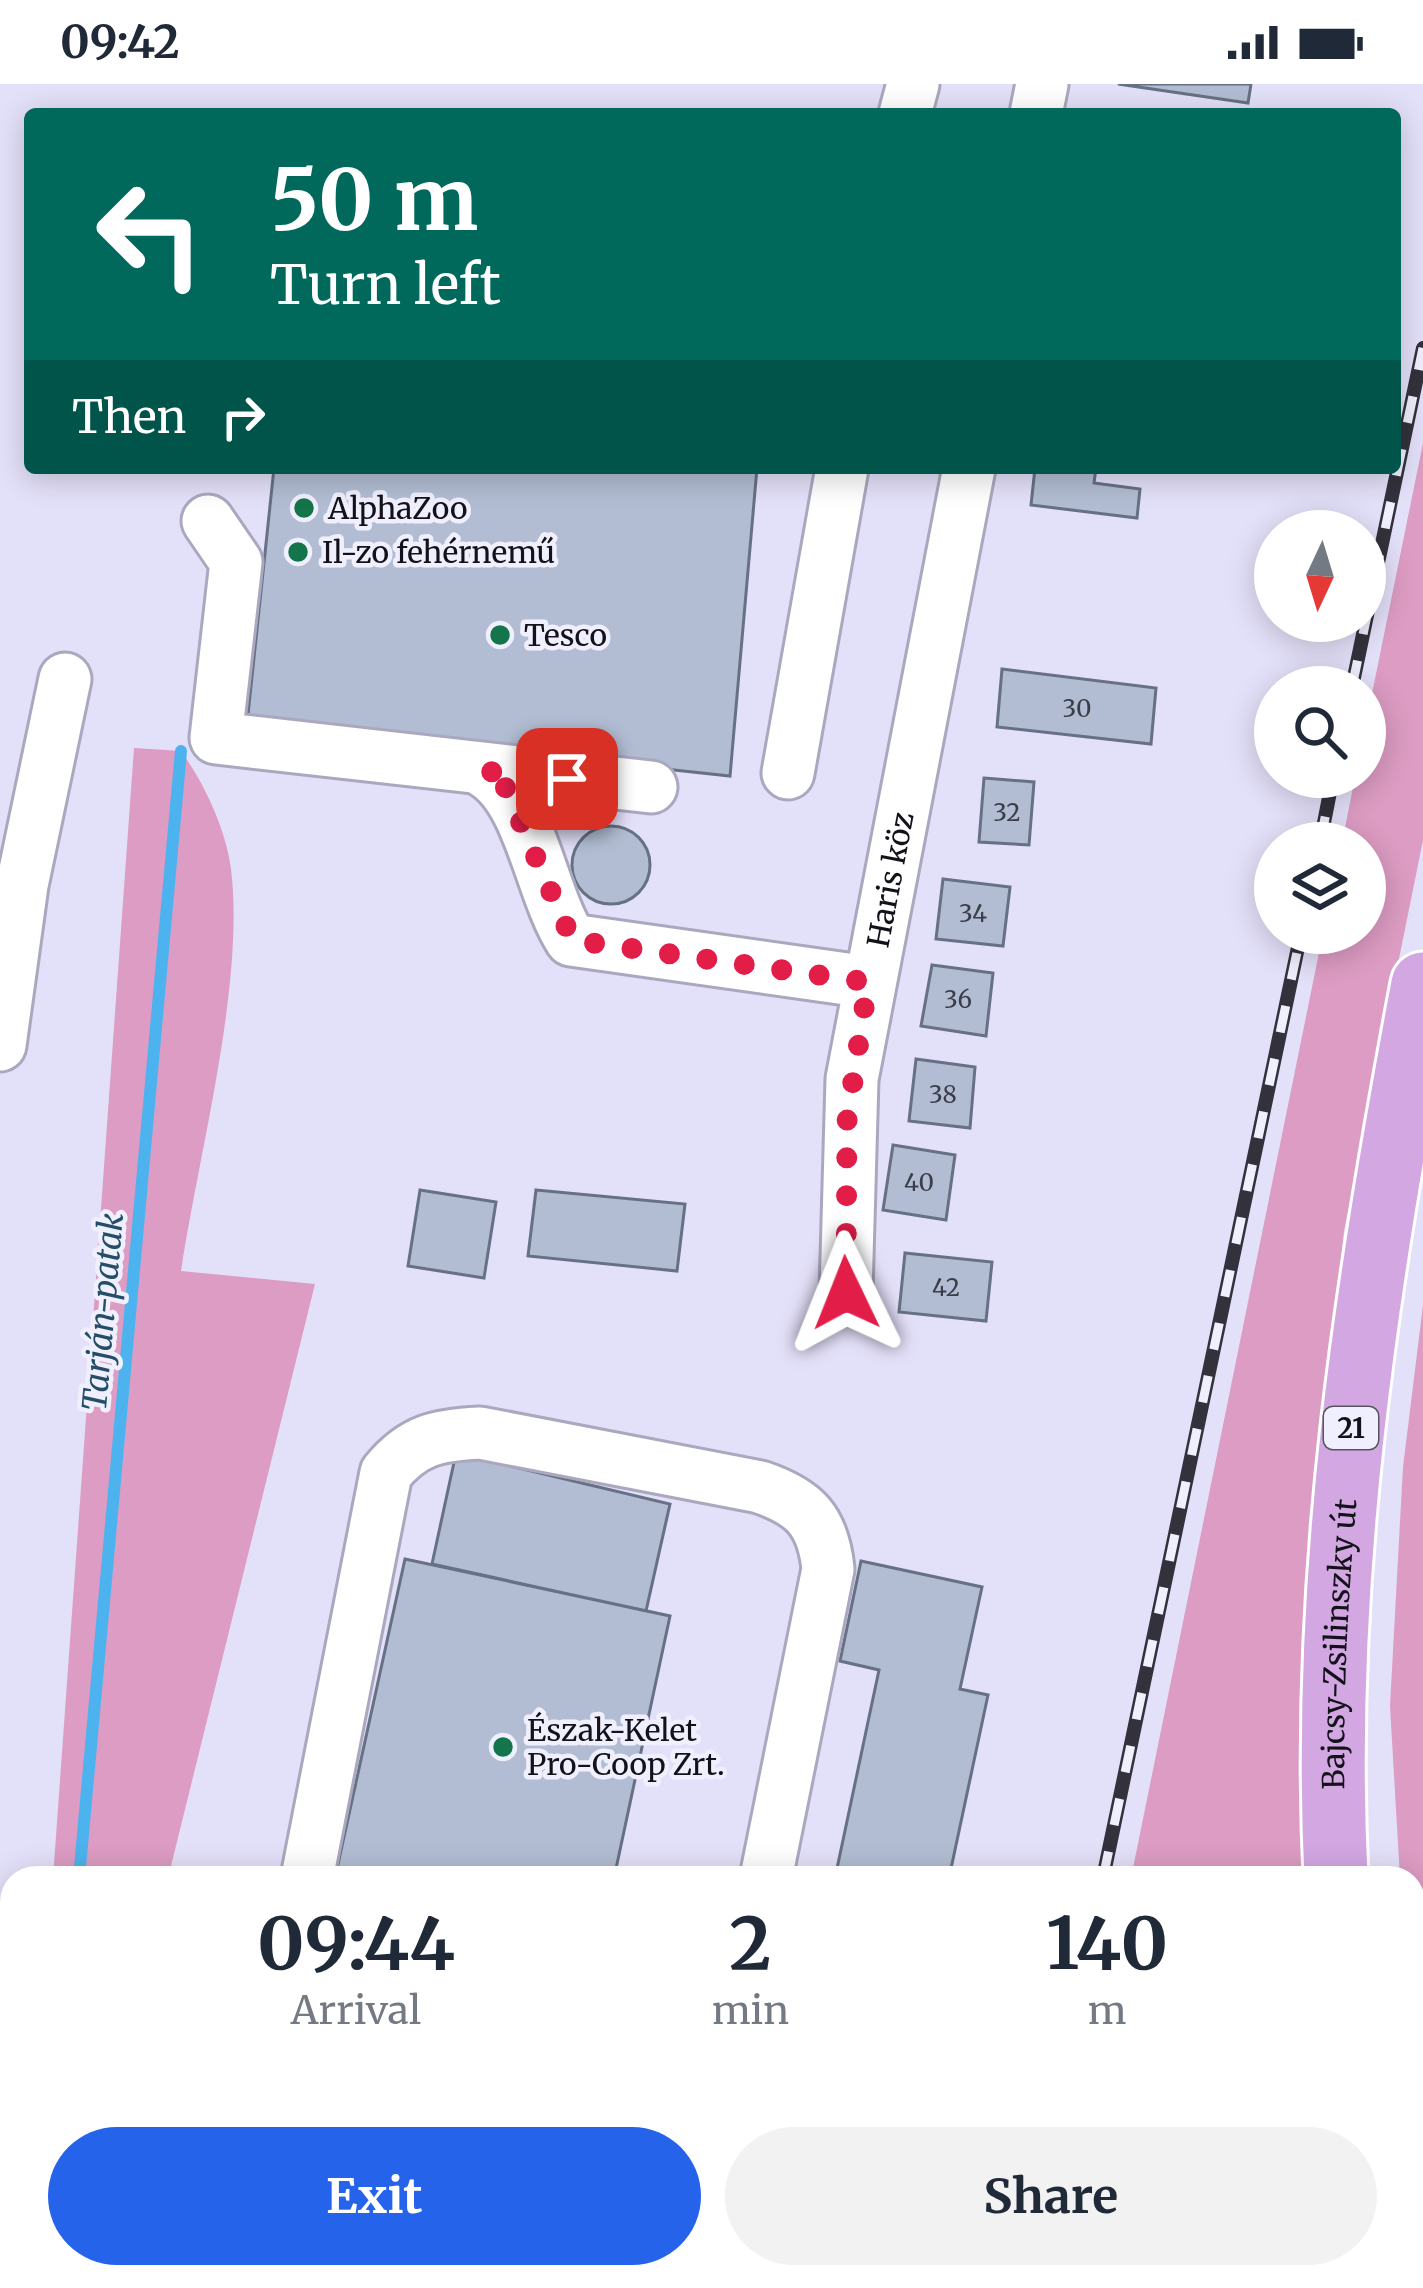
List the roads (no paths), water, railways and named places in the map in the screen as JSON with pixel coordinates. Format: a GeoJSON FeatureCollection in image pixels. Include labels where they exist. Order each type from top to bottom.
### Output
{"type":"FeatureCollection","features":[{"type":"Feature","properties":{"kind":"main road","name":"Bajcsy-Zsilinszky út"},"geometry":{"type":"LineString","coordinates":[[1336,1866],[1334,1662],[1357,1360],[1423,984]]}},
{"type":"Feature","properties":{"kind":"street"},"geometry":{"type":"LineString","coordinates":[[788,773],[841,474]]}},
{"type":"Feature","properties":{"kind":"street","name":"Haris köz"},"geometry":{"type":"LineString","coordinates":[[846,1293],[847,1121],[868,982],[968,474]]}},
{"type":"Feature","properties":{"kind":"street"},"geometry":{"type":"LineString","coordinates":[[208,521],[236,562],[216,738],[652,787]]}},
{"type":"Feature","properties":{"kind":"street"},"geometry":{"type":"LineString","coordinates":[[0,1045],[22,885],[65,679]]}},
{"type":"Feature","properties":{"kind":"street"},"geometry":{"type":"LineString","coordinates":[[483,771],[503,782],[510,795],[558,918],[572,940],[868,982]]}},
{"type":"Feature","properties":{"kind":"street"},"geometry":{"type":"LineString","coordinates":[[309,1866],[386,1473],[408,1446],[443,1434],[480,1433],[760,1487],[798,1500],[825,1543],[828,1569],[768,1866]]}},
{"type":"Feature","properties":{"kind":"waterway","name":"Tarján-patak"},"geometry":{"type":"LineString","coordinates":[[80,1866],[181,751]]}},
{"type":"Feature","properties":{"kind":"railway"},"geometry":{"type":"LineString","coordinates":[[1401,453],[1423,348]]}},
{"type":"Feature","properties":{"kind":"railway"},"geometry":{"type":"LineString","coordinates":[[1356,666],[1397,474]]}},
{"type":"Feature","properties":{"kind":"railway"},"geometry":{"type":"LineString","coordinates":[[1324,822],[1329,798]]}},
{"type":"Feature","properties":{"kind":"railway"},"geometry":{"type":"LineString","coordinates":[[1106,1866],[1297,954]]}},
{"type":"Feature","properties":{"kind":"place","name":"AlphaZoo"},"geometry":{"type":"Point","coordinates":[304,508]}},
{"type":"Feature","properties":{"kind":"place","name":"Il-zo fehérnemű"},"geometry":{"type":"Point","coordinates":[298,552]}},
{"type":"Feature","properties":{"kind":"place","name":"Tesco"},"geometry":{"type":"Point","coordinates":[500,635]}},
{"type":"Feature","properties":{"kind":"place","name":"Észak-Kelet Pro-Coop Zrt."},"geometry":{"type":"Point","coordinates":[503,1747]}}]}
